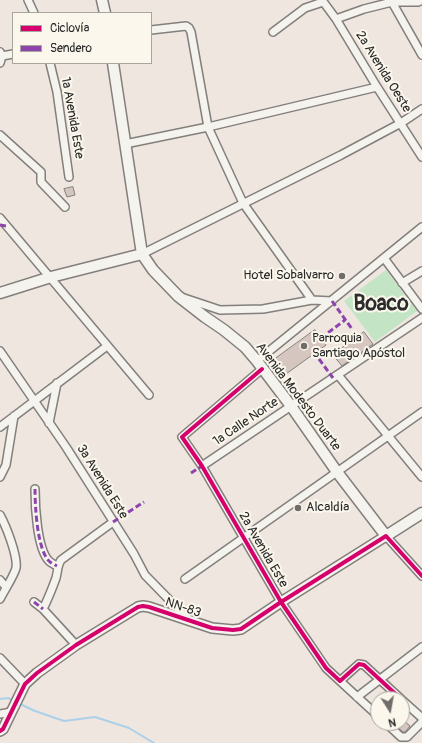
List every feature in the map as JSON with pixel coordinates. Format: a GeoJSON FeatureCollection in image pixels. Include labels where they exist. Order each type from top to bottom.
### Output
{"type":"FeatureCollection","features":[{"type":"Feature","properties":{"kind":"main road"},"geometry":{"type":"LineString","coordinates":[[102,0],[105,12]]}},
{"type":"Feature","properties":{"kind":"main road","name":"Avenida Modesto Duarte"},"geometry":{"type":"LineString","coordinates":[[113,64],[142,254],[153,270],[178,296],[245,347],[291,406],[337,472],[386,536]]}},
{"type":"Feature","properties":{"kind":"main road"},"geometry":{"type":"LineString","coordinates":[[0,293],[51,277],[142,254]]}},
{"type":"Feature","properties":{"kind":"main road"},"geometry":{"type":"LineString","coordinates":[[386,536],[422,513]]}},
{"type":"Feature","properties":{"kind":"street"},"geometry":{"type":"LineString","coordinates":[[28,0],[34,12]]}},
{"type":"Feature","properties":{"kind":"street"},"geometry":{"type":"LineString","coordinates":[[336,19],[364,9],[392,2],[418,2],[422,0]]}},
{"type":"Feature","properties":{"kind":"street"},"geometry":{"type":"LineString","coordinates":[[273,32],[305,8],[323,1]]}},
{"type":"Feature","properties":{"kind":"street","name":"2a Avenida Oeste"},"geometry":{"type":"LineString","coordinates":[[323,1],[336,19],[422,157]]}},
{"type":"Feature","properties":{"kind":"street"},"geometry":{"type":"LineString","coordinates":[[392,2],[422,55]]}},
{"type":"Feature","properties":{"kind":"street"},"geometry":{"type":"LineString","coordinates":[[152,30],[186,26],[189,28],[191,32],[208,127],[243,203],[312,300]]}},
{"type":"Feature","properties":{"kind":"street"},"geometry":{"type":"LineString","coordinates":[[1,57],[12,54]]}},
{"type":"Feature","properties":{"kind":"street","name":"1a Avenida Este"},"geometry":{"type":"LineString","coordinates":[[50,64],[57,92],[69,177]]}},
{"type":"Feature","properties":{"kind":"street"},"geometry":{"type":"LineString","coordinates":[[125,144],[208,127],[377,87]]}},
{"type":"Feature","properties":{"kind":"street"},"geometry":{"type":"LineString","coordinates":[[142,254],[300,176],[401,123],[422,109]]}},
{"type":"Feature","properties":{"kind":"street"},"geometry":{"type":"LineString","coordinates":[[0,135],[41,172],[41,182],[65,207]]}},
{"type":"Feature","properties":{"kind":"street"},"geometry":{"type":"LineString","coordinates":[[0,218],[3,225],[51,277],[149,395]]}},
{"type":"Feature","properties":{"kind":"street"},"geometry":{"type":"LineString","coordinates":[[260,365],[332,301],[422,227]]}},
{"type":"Feature","properties":{"kind":"street"},"geometry":{"type":"LineString","coordinates":[[384,258],[422,309]]}},
{"type":"Feature","properties":{"kind":"street"},"geometry":{"type":"LineString","coordinates":[[402,283],[422,271]]}},
{"type":"Feature","properties":{"kind":"street"},"geometry":{"type":"LineString","coordinates":[[178,296],[220,310],[263,309],[312,300],[332,301]]}},
{"type":"Feature","properties":{"kind":"street","name":"1a Calle Norte"},"geometry":{"type":"LineString","coordinates":[[202,466],[422,318]]}},
{"type":"Feature","properties":{"kind":"street"},"geometry":{"type":"LineString","coordinates":[[1,425],[107,346]]}},
{"type":"Feature","properties":{"kind":"street","name":"3a Avenida Este"},"geometry":{"type":"LineString","coordinates":[[0,351],[66,447],[134,554],[145,575],[189,621]]}},
{"type":"Feature","properties":{"kind":"street","name":"2a Avenida Este"},"geometry":{"type":"LineString","coordinates":[[260,365],[182,437],[202,466],[281,602],[326,668],[370,709]]}},
{"type":"Feature","properties":{"kind":"street"},"geometry":{"type":"LineString","coordinates":[[338,374],[422,477]]}},
{"type":"Feature","properties":{"kind":"street"},"geometry":{"type":"LineString","coordinates":[[49,423],[57,383]]}},
{"type":"Feature","properties":{"kind":"street"},"geometry":{"type":"LineString","coordinates":[[185,579],[422,412]]}},
{"type":"Feature","properties":{"kind":"street"},"geometry":{"type":"LineString","coordinates":[[0,477],[6,464],[14,416]]}},
{"type":"Feature","properties":{"kind":"street"},"geometry":{"type":"LineString","coordinates":[[1,425],[12,430]]}},
{"type":"Feature","properties":{"kind":"street"},"geometry":{"type":"LineString","coordinates":[[35,489],[36,511],[41,543],[49,561],[57,566]]}},
{"type":"Feature","properties":{"kind":"street"},"geometry":{"type":"LineString","coordinates":[[0,514],[6,527],[14,554],[16,568],[0,599]]}},
{"type":"Feature","properties":{"kind":"street"},"geometry":{"type":"LineString","coordinates":[[43,609],[57,574],[57,566],[61,560],[113,522]]}},
{"type":"Feature","properties":{"kind":"street"},"geometry":{"type":"LineString","coordinates":[[386,536],[422,576]]}},
{"type":"Feature","properties":{"kind":"street","name":"NN-83"},"geometry":{"type":"LineString","coordinates":[[0,731],[3,729],[25,684],[37,673],[76,645],[138,607],[143,606],[212,628],[241,629],[386,536]]}},
{"type":"Feature","properties":{"kind":"street"},"geometry":{"type":"LineString","coordinates":[[0,580],[6,587]]}},
{"type":"Feature","properties":{"kind":"street"},"geometry":{"type":"LineString","coordinates":[[34,602],[43,609],[76,645]]}},
{"type":"Feature","properties":{"kind":"street"},"geometry":{"type":"LineString","coordinates":[[357,697],[422,647]]}},
{"type":"Feature","properties":{"kind":"street"},"geometry":{"type":"LineString","coordinates":[[0,658],[25,684]]}},
{"type":"Feature","properties":{"kind":"street"},"geometry":{"type":"LineString","coordinates":[[340,681],[359,664],[364,665],[393,691]]}},
{"type":"Feature","properties":{"kind":"street"},"geometry":{"type":"LineString","coordinates":[[410,707],[422,718]]}},
{"type":"Feature","properties":{"kind":"street"},"geometry":{"type":"LineString","coordinates":[[0,714],[12,710]]}},
{"type":"Feature","properties":{"kind":"street"},"geometry":{"type":"LineString","coordinates":[[395,731],[404,738],[407,737],[422,722]]}},
{"type":"Feature","properties":{"kind":"green space"},"geometry":{"type":"Polygon","coordinates":[[[386,270],[417,311],[375,342],[344,301],[386,270]]]}},
{"type":"Feature","properties":{"kind":"building"},"geometry":{"type":"Polygon","coordinates":[[[73,187],[75,195],[67,197],[64,189],[73,187]]]}},
{"type":"Feature","properties":{"kind":"building"},"geometry":{"type":"Polygon","coordinates":[[[315,330],[326,345],[286,374],[275,359],[315,330]]]}},
{"type":"Feature","properties":{"kind":"building"},"geometry":{"type":"Polygon","coordinates":[[[364,332],[373,344],[342,366],[333,355],[364,332]]]}},
{"type":"Feature","properties":{"kind":"waterway"},"geometry":{"type":"LineString","coordinates":[[0,699],[8,698],[14,701]]}},
{"type":"Feature","properties":{"kind":"waterway"},"geometry":{"type":"LineString","coordinates":[[18,703],[35,711],[64,721],[95,717],[129,728],[154,743]]}},
{"type":"Feature","properties":{"kind":"marked path"},"geometry":{"type":"LineString","coordinates":[[0,225],[6,226]]}},
{"type":"Feature","properties":{"kind":"marked path"},"geometry":{"type":"LineString","coordinates":[[332,301],[352,329]]}},
{"type":"Feature","properties":{"kind":"marked path"},"geometry":{"type":"LineString","coordinates":[[321,338],[345,320]]}},
{"type":"Feature","properties":{"kind":"marked path"},"geometry":{"type":"LineString","coordinates":[[319,359],[333,378]]}},
{"type":"Feature","properties":{"kind":"marked path"},"geometry":{"type":"LineString","coordinates":[[191,473],[202,466]]}},
{"type":"Feature","properties":{"kind":"marked path"},"geometry":{"type":"LineString","coordinates":[[35,489],[39,537],[45,555],[49,561],[57,566]]}},
{"type":"Feature","properties":{"kind":"marked path"},"geometry":{"type":"LineString","coordinates":[[113,522],[144,502]]}},
{"type":"Feature","properties":{"kind":"marked path"},"geometry":{"type":"LineString","coordinates":[[34,602],[43,609]]}},
{"type":"Feature","properties":{"kind":"cycle path"},"geometry":{"type":"LineString","coordinates":[[262,369],[182,437],[202,466],[281,602],[326,668],[340,681],[359,664],[364,665],[392,691]]}},
{"type":"Feature","properties":{"kind":"cycle path"},"geometry":{"type":"LineString","coordinates":[[0,731],[3,729],[25,684],[37,673],[76,645],[138,607],[149,607],[212,628],[233,630],[241,629],[386,536],[422,576]]}},
{"type":"Feature","properties":{"kind":"place","name":"Hotel Sobalvarro"},"geometry":{"type":"Point","coordinates":[342,276]}},
{"type":"Feature","properties":{"kind":"place","name":"Parroquia Santiago Apóstol"},"geometry":{"type":"Point","coordinates":[304,346]}},
{"type":"Feature","properties":{"kind":"place","name":"Alcaldía"},"geometry":{"type":"Point","coordinates":[298,508]}},
{"type":"Feature","properties":{"kind":"district","name":"Boaco"},"geometry":{"type":"Point","coordinates":[381,305]}}]}
